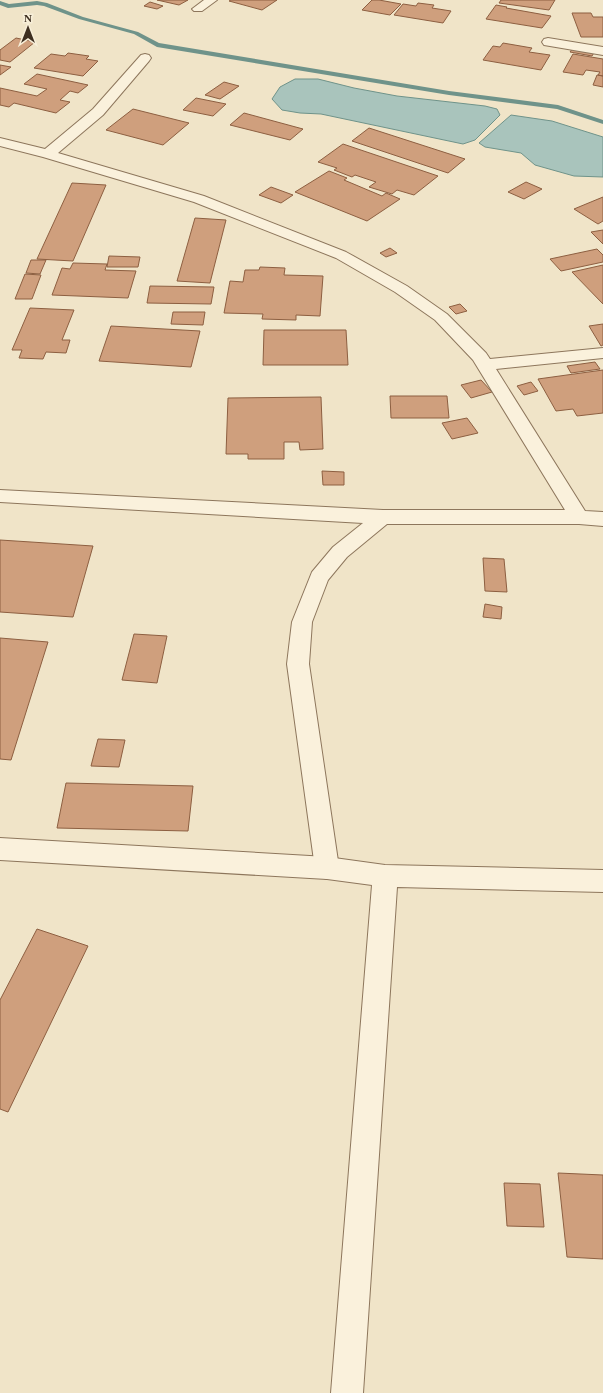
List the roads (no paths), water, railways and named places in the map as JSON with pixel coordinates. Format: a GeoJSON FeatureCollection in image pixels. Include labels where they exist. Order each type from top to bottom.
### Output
{"type":"FeatureCollection","features":[{"type":"Feature","properties":{"kind":"street"},"geometry":{"type":"LineString","coordinates":[[198,9],[211,0]]}},
{"type":"Feature","properties":{"kind":"street"},"geometry":{"type":"LineString","coordinates":[[548,42],[603,51]]}},
{"type":"Feature","properties":{"kind":"street"},"geometry":{"type":"LineString","coordinates":[[48,154],[98,112],[145,58]]}},
{"type":"Feature","properties":{"kind":"street"},"geometry":{"type":"LineString","coordinates":[[0,142],[48,154],[199,199],[341,255],[401,289],[441,317],[480,357],[579,517]]}},
{"type":"Feature","properties":{"kind":"street"},"geometry":{"type":"LineString","coordinates":[[484,365],[603,353]]}},
{"type":"Feature","properties":{"kind":"street"},"geometry":{"type":"LineString","coordinates":[[0,496],[383,517],[579,517],[603,519]]}},
{"type":"Feature","properties":{"kind":"street"},"geometry":{"type":"LineString","coordinates":[[327,868],[298,664],[302,622],[319,577],[340,552],[383,517]]}},
{"type":"Feature","properties":{"kind":"street"},"geometry":{"type":"LineString","coordinates":[[0,849],[327,868],[385,876],[603,881]]}},
{"type":"Feature","properties":{"kind":"street"},"geometry":{"type":"LineString","coordinates":[[347,1393],[385,876]]}},
{"type":"Feature","properties":{"kind":"water"},"geometry":{"type":"Polygon","coordinates":[[[295,79],[318,79],[354,88],[397,96],[485,106],[497,109],[500,115],[475,140],[463,144],[321,114],[282,110],[272,99],[280,87],[295,79]]]}},
{"type":"Feature","properties":{"kind":"water"},"geometry":{"type":"Polygon","coordinates":[[[511,115],[552,121],[603,137],[603,177],[574,176],[535,165],[521,153],[485,147],[479,143],[511,115]]]}},
{"type":"Feature","properties":{"kind":"waterway"},"geometry":{"type":"LineString","coordinates":[[0,3],[8,6],[37,3],[45,4],[81,18],[136,33],[157,45],[449,93],[558,107],[603,122]]}}]}
